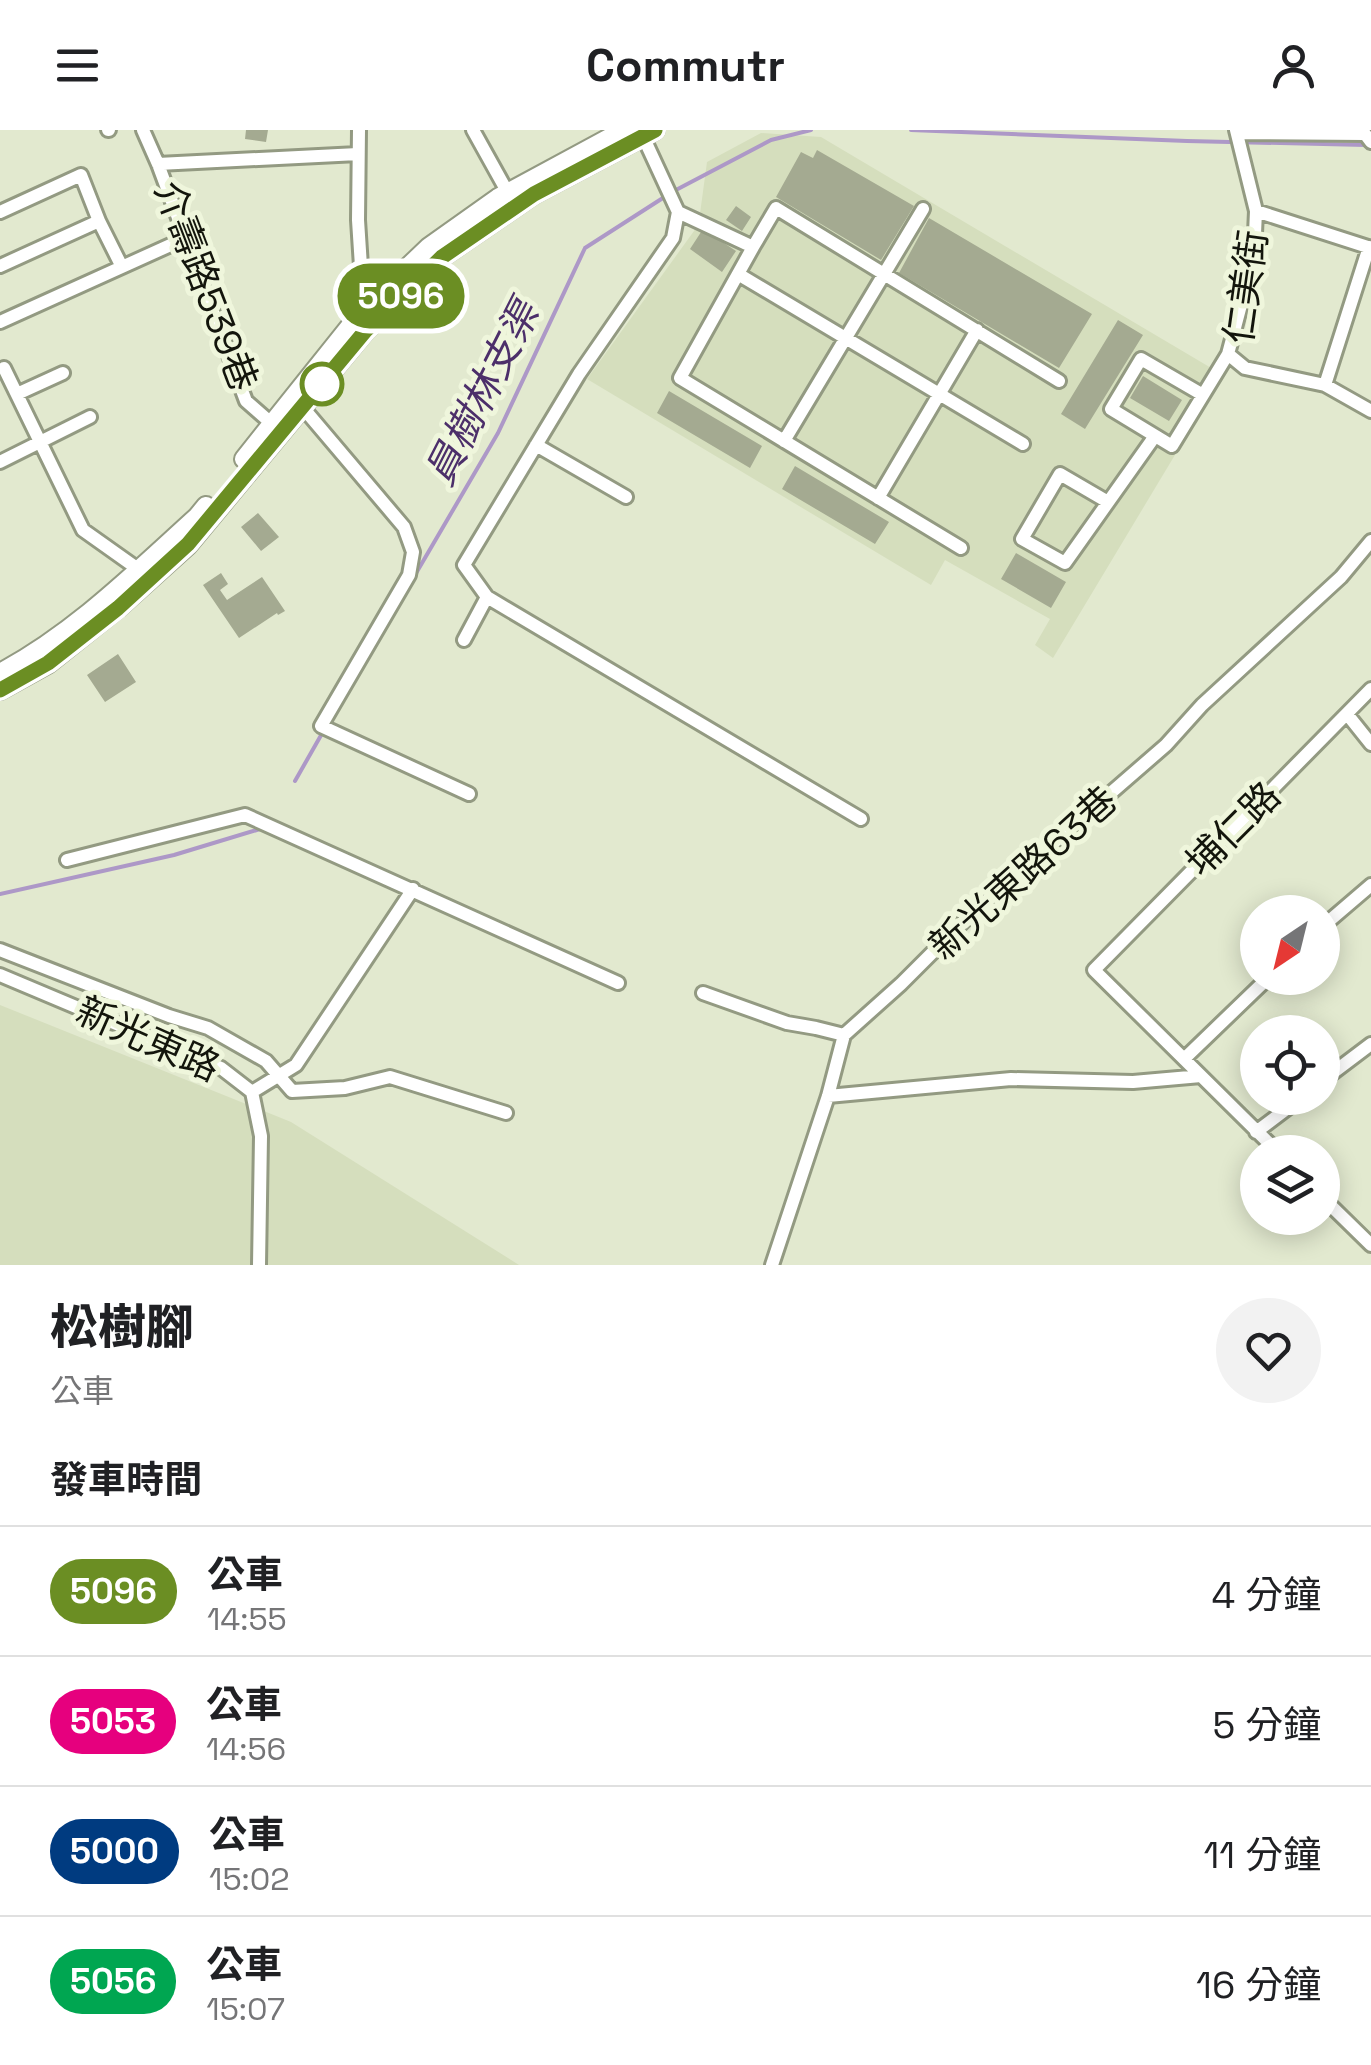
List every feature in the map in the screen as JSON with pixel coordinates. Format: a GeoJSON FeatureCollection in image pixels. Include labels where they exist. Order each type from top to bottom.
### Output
{"type":"FeatureCollection","features":[{"type":"Feature","properties":{"kind":"main road"},"geometry":{"type":"LineString","coordinates":[[298,403],[363,310],[429,247],[508,193],[624,130]]}},
{"type":"Feature","properties":{"kind":"main road"},"geometry":{"type":"LineString","coordinates":[[0,673],[188,544],[298,403],[442,257],[534,194],[646,132]]}},
{"type":"Feature","properties":{"kind":"main road"},"geometry":{"type":"LineString","coordinates":[[0,690],[48,663],[145,574]]}},
{"type":"Feature","properties":{"kind":"street","name":"介壽路539巷"},"geometry":{"type":"LineString","coordinates":[[143,130],[246,400],[277,428]]}},
{"type":"Feature","properties":{"kind":"street"},"geometry":{"type":"LineString","coordinates":[[358,130],[358,220],[366,330]]}},
{"type":"Feature","properties":{"kind":"street"},"geometry":{"type":"LineString","coordinates":[[473,130],[508,193]]}},
{"type":"Feature","properties":{"kind":"street"},"geometry":{"type":"LineString","coordinates":[[646,132],[678,212],[673,238],[578,374],[464,564],[487,597],[860,819]]}},
{"type":"Feature","properties":{"kind":"street"},"geometry":{"type":"LineString","coordinates":[[1238,137],[1365,134],[1371,142]]}},
{"type":"Feature","properties":{"kind":"street","name":"仁美街"},"geometry":{"type":"LineString","coordinates":[[1238,137],[1256,211],[1254,256],[1228,354],[1245,368],[1325,385],[1371,411]]}},
{"type":"Feature","properties":{"kind":"street"},"geometry":{"type":"LineString","coordinates":[[158,164],[358,154]]}},
{"type":"Feature","properties":{"kind":"street"},"geometry":{"type":"LineString","coordinates":[[0,212],[81,175],[122,267]]}},
{"type":"Feature","properties":{"kind":"street"},"geometry":{"type":"LineString","coordinates":[[962,548],[680,378],[753,247],[776,208],[1059,381]]}},
{"type":"Feature","properties":{"kind":"street"},"geometry":{"type":"LineString","coordinates":[[784,441],[923,209]]}},
{"type":"Feature","properties":{"kind":"street"},"geometry":{"type":"LineString","coordinates":[[1256,211],[1370,248],[1325,385]]}},
{"type":"Feature","properties":{"kind":"street"},"geometry":{"type":"LineString","coordinates":[[678,212],[753,247]]}},
{"type":"Feature","properties":{"kind":"street"},"geometry":{"type":"LineString","coordinates":[[0,266],[98,220]]}},
{"type":"Feature","properties":{"kind":"street"},"geometry":{"type":"LineString","coordinates":[[0,322],[186,238]]}},
{"type":"Feature","properties":{"kind":"street"},"geometry":{"type":"LineString","coordinates":[[738,274],[1023,444]]}},
{"type":"Feature","properties":{"kind":"street"},"geometry":{"type":"LineString","coordinates":[[878,498],[977,330]]}},
{"type":"Feature","properties":{"kind":"street"},"geometry":{"type":"LineString","coordinates":[[1203,395],[1140,358],[1111,409],[1172,446],[1228,354]]}},
{"type":"Feature","properties":{"kind":"street"},"geometry":{"type":"LineString","coordinates":[[4,368],[83,530],[145,574]]}},
{"type":"Feature","properties":{"kind":"street"},"geometry":{"type":"LineString","coordinates":[[17,394],[64,373]]}},
{"type":"Feature","properties":{"kind":"street"},"geometry":{"type":"LineString","coordinates":[[298,403],[404,527],[413,552],[408,575],[321,726],[469,794]]}},
{"type":"Feature","properties":{"kind":"street"},"geometry":{"type":"LineString","coordinates":[[0,462],[90,417]]}},
{"type":"Feature","properties":{"kind":"street"},"geometry":{"type":"LineString","coordinates":[[1108,502],[1060,474],[1022,539],[1065,563],[1155,436]]}},
{"type":"Feature","properties":{"kind":"street"},"geometry":{"type":"LineString","coordinates":[[536,445],[626,497]]}},
{"type":"Feature","properties":{"kind":"street","name":"新光東路63巷"},"geometry":{"type":"LineString","coordinates":[[844,1035],[968,917],[1166,745],[1202,705],[1341,578],[1371,541]]}},
{"type":"Feature","properties":{"kind":"street"},"geometry":{"type":"LineString","coordinates":[[464,640],[487,597]]}},
{"type":"Feature","properties":{"kind":"street","name":"埔仁路"},"geometry":{"type":"LineString","coordinates":[[1184,1059],[1094,970],[1371,689]]}},
{"type":"Feature","properties":{"kind":"street"},"geometry":{"type":"LineString","coordinates":[[1347,714],[1371,744]]}},
{"type":"Feature","properties":{"kind":"street"},"geometry":{"type":"LineString","coordinates":[[67,860],[244,815],[618,983]]}},
{"type":"Feature","properties":{"kind":"street"},"geometry":{"type":"LineString","coordinates":[[1340,911],[1371,884]]}},
{"type":"Feature","properties":{"kind":"street"},"geometry":{"type":"LineString","coordinates":[[252,1092],[296,1065],[413,889]]}},
{"type":"Feature","properties":{"kind":"street"},"geometry":{"type":"LineString","coordinates":[[0,950],[208,1028],[266,1062],[292,1091],[345,1088],[390,1077],[506,1113]]}},
{"type":"Feature","properties":{"kind":"street","name":"新光東路"},"geometry":{"type":"LineString","coordinates":[[0,975],[221,1068],[252,1092],[260,1136],[259,1265]]}},
{"type":"Feature","properties":{"kind":"street"},"geometry":{"type":"LineString","coordinates":[[703,992],[788,1024],[844,1035],[772,1265]]}},
{"type":"Feature","properties":{"kind":"street"},"geometry":{"type":"LineString","coordinates":[[1250,995],[1184,1059],[1259,1135]]}},
{"type":"Feature","properties":{"kind":"street"},"geometry":{"type":"LineString","coordinates":[[1340,1070],[1368,1052]]}},
{"type":"Feature","properties":{"kind":"street"},"geometry":{"type":"LineString","coordinates":[[828,1096],[1011,1079],[1134,1082],[1201,1076]]}},
{"type":"Feature","properties":{"kind":"street"},"geometry":{"type":"LineString","coordinates":[[1256,1132],[1278,1115]]}},
{"type":"Feature","properties":{"kind":"street"},"geometry":{"type":"LineString","coordinates":[[1340,1215],[1371,1245]]}},
{"type":"Feature","properties":{"kind":"shaded area"},"geometry":{"type":"Polygon","coordinates":[[[761,133],[821,137],[1223,375],[1053,658],[1035,645],[1050,619],[945,560],[931,585],[587,379],[694,231],[699,221],[707,162],[761,133]]]}},
{"type":"Feature","properties":{"kind":"shaded area"},"geometry":{"type":"Polygon","coordinates":[[[0,1005],[291,1122],[519,1265],[0,1265],[0,1005]]]}},
{"type":"Feature","properties":{"kind":"building"},"geometry":{"type":"Polygon","coordinates":[[[246,130],[268,130],[266,142],[245,139],[246,130]]]}},
{"type":"Feature","properties":{"kind":"building"},"geometry":{"type":"Polygon","coordinates":[[[817,150],[914,206],[881,260],[776,197],[801,152],[813,158],[817,150]]]}},
{"type":"Feature","properties":{"kind":"building"},"geometry":{"type":"Polygon","coordinates":[[[736,206],[751,217],[742,231],[726,220],[736,206]]]}},
{"type":"Feature","properties":{"kind":"building"},"geometry":{"type":"Polygon","coordinates":[[[929,218],[1092,314],[1059,368],[899,273],[929,218]]]}},
{"type":"Feature","properties":{"kind":"building"},"geometry":{"type":"Polygon","coordinates":[[[703,229],[736,251],[722,272],[690,249],[703,229]]]}},
{"type":"Feature","properties":{"kind":"building"},"geometry":{"type":"Polygon","coordinates":[[[1118,320],[1143,335],[1085,429],[1061,414],[1118,320]]]}},
{"type":"Feature","properties":{"kind":"building"},"geometry":{"type":"Polygon","coordinates":[[[1143,376],[1182,400],[1169,421],[1130,398],[1143,376]]]}},
{"type":"Feature","properties":{"kind":"building"},"geometry":{"type":"Polygon","coordinates":[[[669,391],[762,446],[750,468],[657,413],[669,391]]]}},
{"type":"Feature","properties":{"kind":"building"},"geometry":{"type":"Polygon","coordinates":[[[795,466],[889,522],[875,544],[782,489],[795,466]]]}},
{"type":"Feature","properties":{"kind":"building"},"geometry":{"type":"Polygon","coordinates":[[[258,513],[279,537],[261,551],[241,527],[258,513]]]}},
{"type":"Feature","properties":{"kind":"building"},"geometry":{"type":"Polygon","coordinates":[[[1016,553],[1066,582],[1051,608],[1001,579],[1016,553]]]}},
{"type":"Feature","properties":{"kind":"building"},"geometry":{"type":"Polygon","coordinates":[[[221,573],[228,584],[220,590],[227,600],[262,577],[285,611],[239,638],[203,585],[221,573]]]}},
{"type":"Feature","properties":{"kind":"building"},"geometry":{"type":"Polygon","coordinates":[[[118,654],[136,682],[105,702],[87,675],[118,654]]]}},
{"type":"Feature","properties":{"kind":"waterway","name":"員樹林支渠"},"geometry":{"type":"LineString","coordinates":[[674,191],[771,140],[811,130]]}},
{"type":"Feature","properties":{"kind":"waterway","name":"員樹林支渠"},"geometry":{"type":"LineString","coordinates":[[911,130],[1366,145]]}},
{"type":"Feature","properties":{"kind":"waterway","name":"員樹林支渠"},"geometry":{"type":"LineString","coordinates":[[415,575],[498,433],[585,248],[666,196]]}},
{"type":"Feature","properties":{"kind":"waterway","name":"員樹林支渠"},"geometry":{"type":"LineString","coordinates":[[295,781],[324,730]]}},
{"type":"Feature","properties":{"kind":"waterway","name":"員樹林支渠"},"geometry":{"type":"LineString","coordinates":[[0,894],[174,855],[260,829]]}},
{"type":"Feature","properties":{"kind":"bus line","name":"5096"},"geometry":{"type":"LineString","coordinates":[[0,690],[48,663],[118,608],[188,544],[366,330],[442,257],[534,194],[655,130]]}}]}
